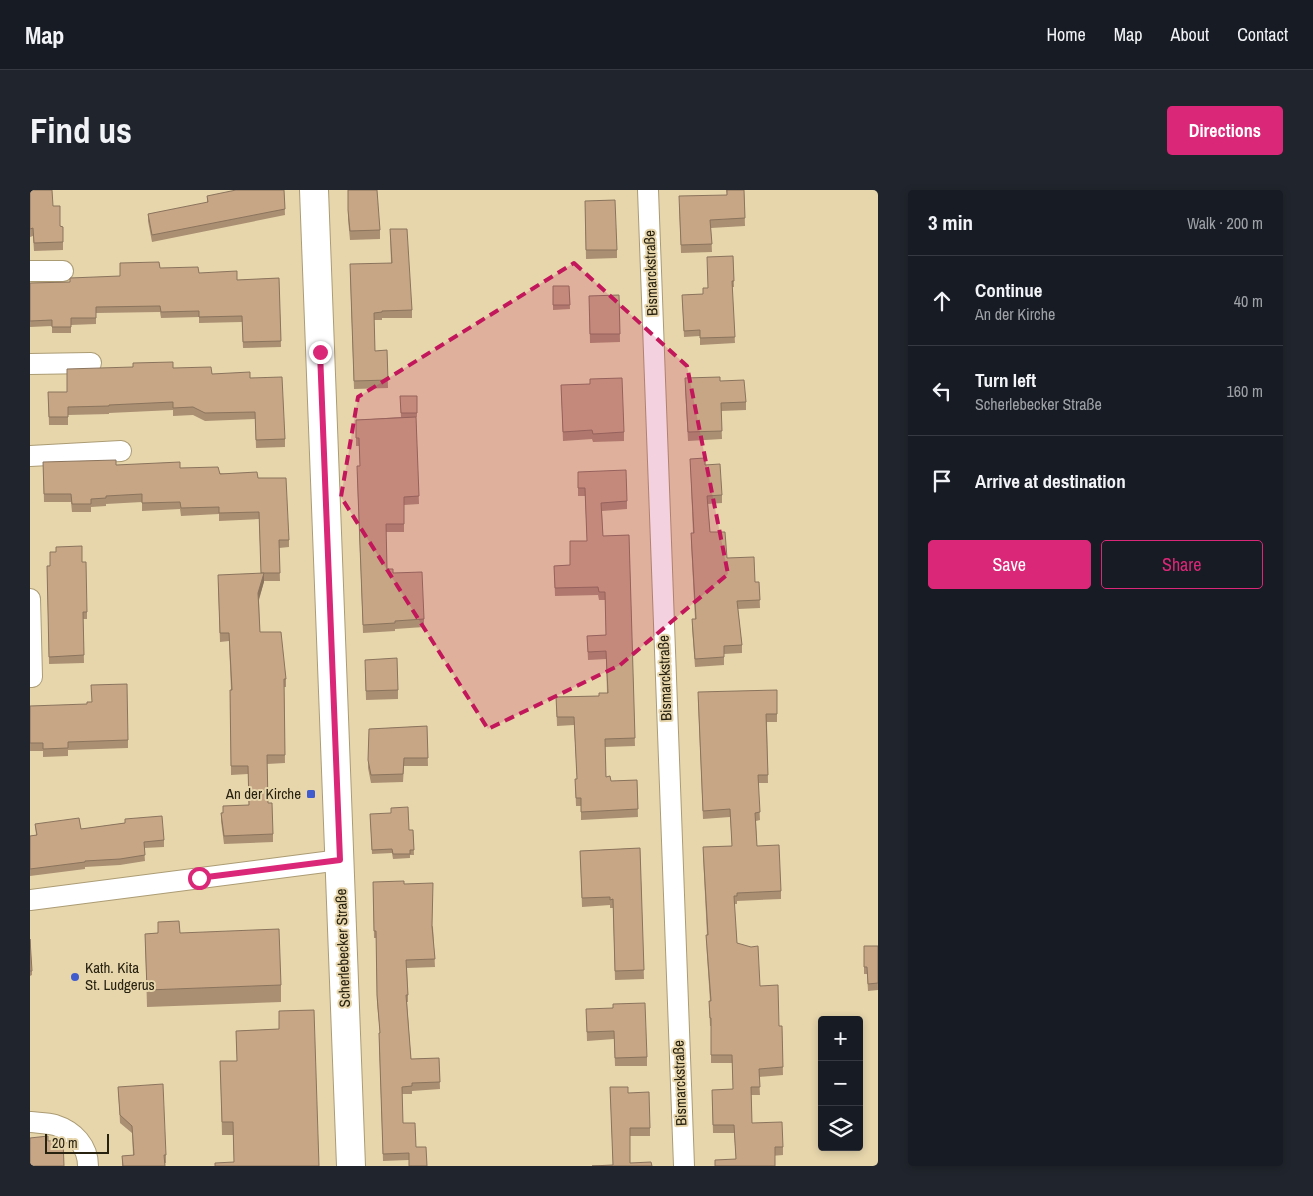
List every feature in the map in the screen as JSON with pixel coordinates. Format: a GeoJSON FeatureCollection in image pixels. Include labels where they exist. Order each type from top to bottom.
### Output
{"type":"FeatureCollection","features":[{"type":"Feature","properties":{"kind":"street","name":"Scherlebecker Straße"},"geometry":{"type":"LineString","coordinates":[[314,190],[351,1166]]}},
{"type":"Feature","properties":{"kind":"street","name":"Bismarckstraße"},"geometry":{"type":"LineString","coordinates":[[648,190],[684,1166]]}},
{"type":"Feature","properties":{"kind":"street"},"geometry":{"type":"LineString","coordinates":[[30,271],[63,271]]}},
{"type":"Feature","properties":{"kind":"street"},"geometry":{"type":"LineString","coordinates":[[30,364],[91,363]]}},
{"type":"Feature","properties":{"kind":"street"},"geometry":{"type":"LineString","coordinates":[[30,456],[121,451]]}},
{"type":"Feature","properties":{"kind":"street"},"geometry":{"type":"LineString","coordinates":[[30,599],[32,677],[30,678]]}},
{"type":"Feature","properties":{"kind":"street"},"geometry":{"type":"LineString","coordinates":[[30,900],[340,860]]}},
{"type":"Feature","properties":{"kind":"street"},"geometry":{"type":"LineString","coordinates":[[30,1122],[55,1125],[77,1137],[88,1156],[88,1166]]}},
{"type":"Feature","properties":{"kind":"highlighted area"},"geometry":{"type":"Polygon","coordinates":[[[574,263],[687,366],[728,574],[620,665],[488,729],[341,497],[358,397],[574,263]]]}},
{"type":"Feature","properties":{"kind":"building"},"geometry":{"type":"Polygon","coordinates":[[[30,190],[52,190],[53,206],[60,206],[60,226],[63,227],[63,242],[34,243],[33,228],[30,229],[30,190]]]}},
{"type":"Feature","properties":{"kind":"building"},"geometry":{"type":"Polygon","coordinates":[[[236,190],[284,190],[285,209],[152,235],[148,214],[208,202],[207,196],[236,190]]]}},
{"type":"Feature","properties":{"kind":"building"},"geometry":{"type":"Polygon","coordinates":[[[348,190],[377,190],[380,230],[350,231],[348,190]]]}},
{"type":"Feature","properties":{"kind":"building"},"geometry":{"type":"Polygon","coordinates":[[[727,190],[744,190],[745,218],[710,220],[712,244],[681,245],[679,196],[727,195],[727,190]]]}},
{"type":"Feature","properties":{"kind":"building"},"geometry":{"type":"Polygon","coordinates":[[[615,200],[617,250],[586,250],[585,201],[615,200]]]}},
{"type":"Feature","properties":{"kind":"building"},"geometry":{"type":"Polygon","coordinates":[[[390,229],[407,229],[412,310],[374,313],[375,351],[387,350],[388,380],[354,381],[350,264],[392,263],[390,229]]]}},
{"type":"Feature","properties":{"kind":"building"},"geometry":{"type":"Polygon","coordinates":[[[733,256],[734,281],[732,281],[735,337],[700,338],[700,330],[684,331],[682,295],[703,294],[703,288],[708,288],[707,257],[733,256]]]}},
{"type":"Feature","properties":{"kind":"building"},"geometry":{"type":"Polygon","coordinates":[[[159,262],[160,268],[198,267],[199,273],[237,271],[237,280],[279,278],[281,341],[243,342],[242,316],[199,317],[199,311],[161,312],[160,306],[96,307],[96,318],[71,318],[71,327],[52,327],[52,320],[30,321],[30,283],[70,282],[70,278],[120,276],[120,263],[159,262]]]}},
{"type":"Feature","properties":{"kind":"building"},"geometry":{"type":"Polygon","coordinates":[[[553,286],[569,286],[570,305],[553,305],[553,286]]]}},
{"type":"Feature","properties":{"kind":"building"},"geometry":{"type":"Polygon","coordinates":[[[619,295],[620,334],[590,334],[589,296],[619,295]]]}},
{"type":"Feature","properties":{"kind":"building"},"geometry":{"type":"Polygon","coordinates":[[[173,362],[173,368],[211,367],[212,374],[250,372],[250,378],[282,377],[285,439],[256,440],[255,412],[205,413],[193,407],[173,408],[173,402],[68,407],[68,417],[49,417],[48,392],[67,392],[67,369],[133,367],[133,363],[173,362]]]}},
{"type":"Feature","properties":{"kind":"building"},"geometry":{"type":"Polygon","coordinates":[[[720,377],[720,381],[744,380],[746,402],[721,403],[722,431],[688,432],[685,378],[720,377]]]}},
{"type":"Feature","properties":{"kind":"building"},"geometry":{"type":"Polygon","coordinates":[[[622,378],[624,432],[593,434],[592,430],[563,432],[561,385],[590,384],[590,379],[622,378]]]}},
{"type":"Feature","properties":{"kind":"building"},"geometry":{"type":"Polygon","coordinates":[[[400,396],[417,396],[417,413],[401,413],[400,396]]]}},
{"type":"Feature","properties":{"kind":"building"},"geometry":{"type":"Polygon","coordinates":[[[416,417],[419,496],[404,497],[404,524],[386,524],[387,569],[393,569],[393,573],[422,572],[424,619],[363,625],[357,466],[360,466],[359,438],[356,438],[356,420],[416,417]]]}},
{"type":"Feature","properties":{"kind":"building"},"geometry":{"type":"Polygon","coordinates":[[[705,458],[705,465],[720,464],[722,495],[707,496],[710,532],[725,532],[727,558],[754,557],[755,582],[759,582],[760,600],[737,601],[742,645],[724,646],[724,657],[695,659],[692,619],[696,619],[691,533],[694,533],[690,459],[705,458]]]}},
{"type":"Feature","properties":{"kind":"building"},"geometry":{"type":"Polygon","coordinates":[[[116,460],[116,465],[180,462],[180,468],[218,467],[220,474],[257,472],[258,478],[286,478],[289,540],[279,540],[280,573],[261,573],[259,512],[219,513],[219,507],[181,508],[180,502],[142,503],[142,494],[106,496],[106,498],[91,499],[91,504],[72,504],[71,494],[44,494],[43,462],[116,460]]]}},
{"type":"Feature","properties":{"kind":"building"},"geometry":{"type":"Polygon","coordinates":[[[626,470],[627,501],[601,503],[603,536],[629,535],[635,738],[605,739],[606,777],[610,776],[611,781],[637,780],[638,809],[581,812],[581,798],[576,798],[574,717],[557,717],[556,697],[599,696],[599,693],[608,693],[606,651],[588,652],[587,636],[606,635],[605,592],[599,592],[598,587],[555,588],[554,566],[570,565],[570,541],[587,541],[585,488],[578,488],[578,472],[626,470]]]}},
{"type":"Feature","properties":{"kind":"building"},"geometry":{"type":"Polygon","coordinates":[[[82,546],[82,562],[86,562],[87,612],[83,612],[84,655],[49,657],[47,566],[50,566],[50,552],[56,552],[56,547],[82,546]]]}},
{"type":"Feature","properties":{"kind":"building"},"geometry":{"type":"Polygon","coordinates":[[[264,573],[258,593],[260,632],[281,632],[286,679],[284,679],[285,755],[267,755],[268,803],[272,803],[273,834],[224,836],[221,813],[223,813],[223,806],[249,805],[248,766],[231,766],[230,690],[232,690],[229,633],[220,633],[218,575],[264,573]]]}},
{"type":"Feature","properties":{"kind":"building"},"geometry":{"type":"Polygon","coordinates":[[[397,658],[398,690],[366,691],[365,660],[397,658]]]}},
{"type":"Feature","properties":{"kind":"building"},"geometry":{"type":"Polygon","coordinates":[[[127,684],[128,740],[68,742],[68,748],[43,749],[43,743],[30,743],[30,706],[87,704],[87,702],[92,702],[91,685],[127,684]]]}},
{"type":"Feature","properties":{"kind":"building"},"geometry":{"type":"Polygon","coordinates":[[[777,690],[777,714],[766,714],[768,775],[758,775],[760,812],[755,813],[757,846],[779,845],[781,891],[737,893],[737,896],[734,896],[737,943],[751,947],[758,946],[760,986],[778,985],[783,1067],[759,1069],[760,1087],[751,1087],[752,1123],[782,1122],[783,1147],[775,1147],[775,1166],[715,1166],[715,1160],[736,1159],[734,1125],[713,1125],[712,1090],[733,1089],[732,1055],[711,1055],[709,1001],[711,1001],[706,935],[708,935],[703,847],[732,846],[730,809],[703,811],[698,692],[777,690]]]}},
{"type":"Feature","properties":{"kind":"building"},"geometry":{"type":"Polygon","coordinates":[[[427,726],[428,758],[404,758],[403,774],[371,775],[368,760],[369,729],[427,726]]]}},
{"type":"Feature","properties":{"kind":"building"},"geometry":{"type":"Polygon","coordinates":[[[408,807],[409,830],[413,830],[414,850],[410,850],[410,854],[393,854],[392,849],[372,850],[370,814],[391,813],[391,808],[408,807]]]}},
{"type":"Feature","properties":{"kind":"building"},"geometry":{"type":"Polygon","coordinates":[[[162,816],[164,840],[144,842],[145,855],[30,869],[30,836],[37,835],[35,824],[79,818],[81,829],[125,823],[125,819],[162,816]]]}},
{"type":"Feature","properties":{"kind":"building"},"geometry":{"type":"Polygon","coordinates":[[[640,848],[644,970],[615,971],[613,899],[610,900],[610,897],[582,898],[580,851],[640,848]]]}},
{"type":"Feature","properties":{"kind":"building"},"geometry":{"type":"Polygon","coordinates":[[[404,881],[404,884],[433,883],[432,926],[435,959],[406,960],[408,995],[406,995],[411,1059],[439,1058],[440,1082],[412,1083],[412,1086],[402,1087],[403,1123],[415,1123],[416,1147],[426,1147],[427,1166],[409,1166],[409,1153],[383,1154],[373,882],[404,881]]]}},
{"type":"Feature","properties":{"kind":"building"},"geometry":{"type":"Polygon","coordinates":[[[179,921],[180,933],[279,929],[281,985],[147,990],[145,934],[158,933],[158,922],[179,921]]]}},
{"type":"Feature","properties":{"kind":"building"},"geometry":{"type":"Polygon","coordinates":[[[30,939],[32,971],[30,971],[30,939]]]}},
{"type":"Feature","properties":{"kind":"building"},"geometry":{"type":"Polygon","coordinates":[[[864,946],[878,946],[878,983],[868,984],[867,967],[864,967],[864,946]]]}},
{"type":"Feature","properties":{"kind":"building"},"geometry":{"type":"Polygon","coordinates":[[[645,1003],[647,1057],[615,1058],[614,1031],[587,1032],[586,1009],[613,1008],[613,1004],[645,1003]]]}},
{"type":"Feature","properties":{"kind":"building"},"geometry":{"type":"Polygon","coordinates":[[[314,1010],[319,1166],[215,1166],[215,1163],[234,1162],[233,1122],[222,1122],[220,1061],[237,1061],[236,1031],[279,1029],[279,1011],[314,1010]]]}},
{"type":"Feature","properties":{"kind":"building"},"geometry":{"type":"Polygon","coordinates":[[[163,1084],[165,1166],[123,1166],[122,1156],[134,1155],[132,1126],[120,1115],[118,1087],[163,1084]]]}},
{"type":"Feature","properties":{"kind":"building"},"geometry":{"type":"Polygon","coordinates":[[[610,1087],[628,1087],[628,1093],[649,1092],[650,1128],[630,1128],[630,1163],[651,1162],[652,1166],[592,1166],[613,1165],[610,1087]]]}},
{"type":"Feature","properties":{"kind":"building"},"geometry":{"type":"Polygon","coordinates":[[[48,1136],[48,1141],[63,1140],[64,1166],[30,1166],[30,1138],[48,1136]]]}},
{"type":"Feature","properties":{"kind":"place","name":"An der Kirche"},"geometry":{"type":"Point","coordinates":[311,794]}},
{"type":"Feature","properties":{"kind":"place","name":"Kath. Kita St. Ludgerus"},"geometry":{"type":"Point","coordinates":[75,977]}},
{"type":"Feature","properties":{"kind":"route"},"geometry":{"type":"LineString","coordinates":[[199,878],[340,860],[320,352]]}}]}
